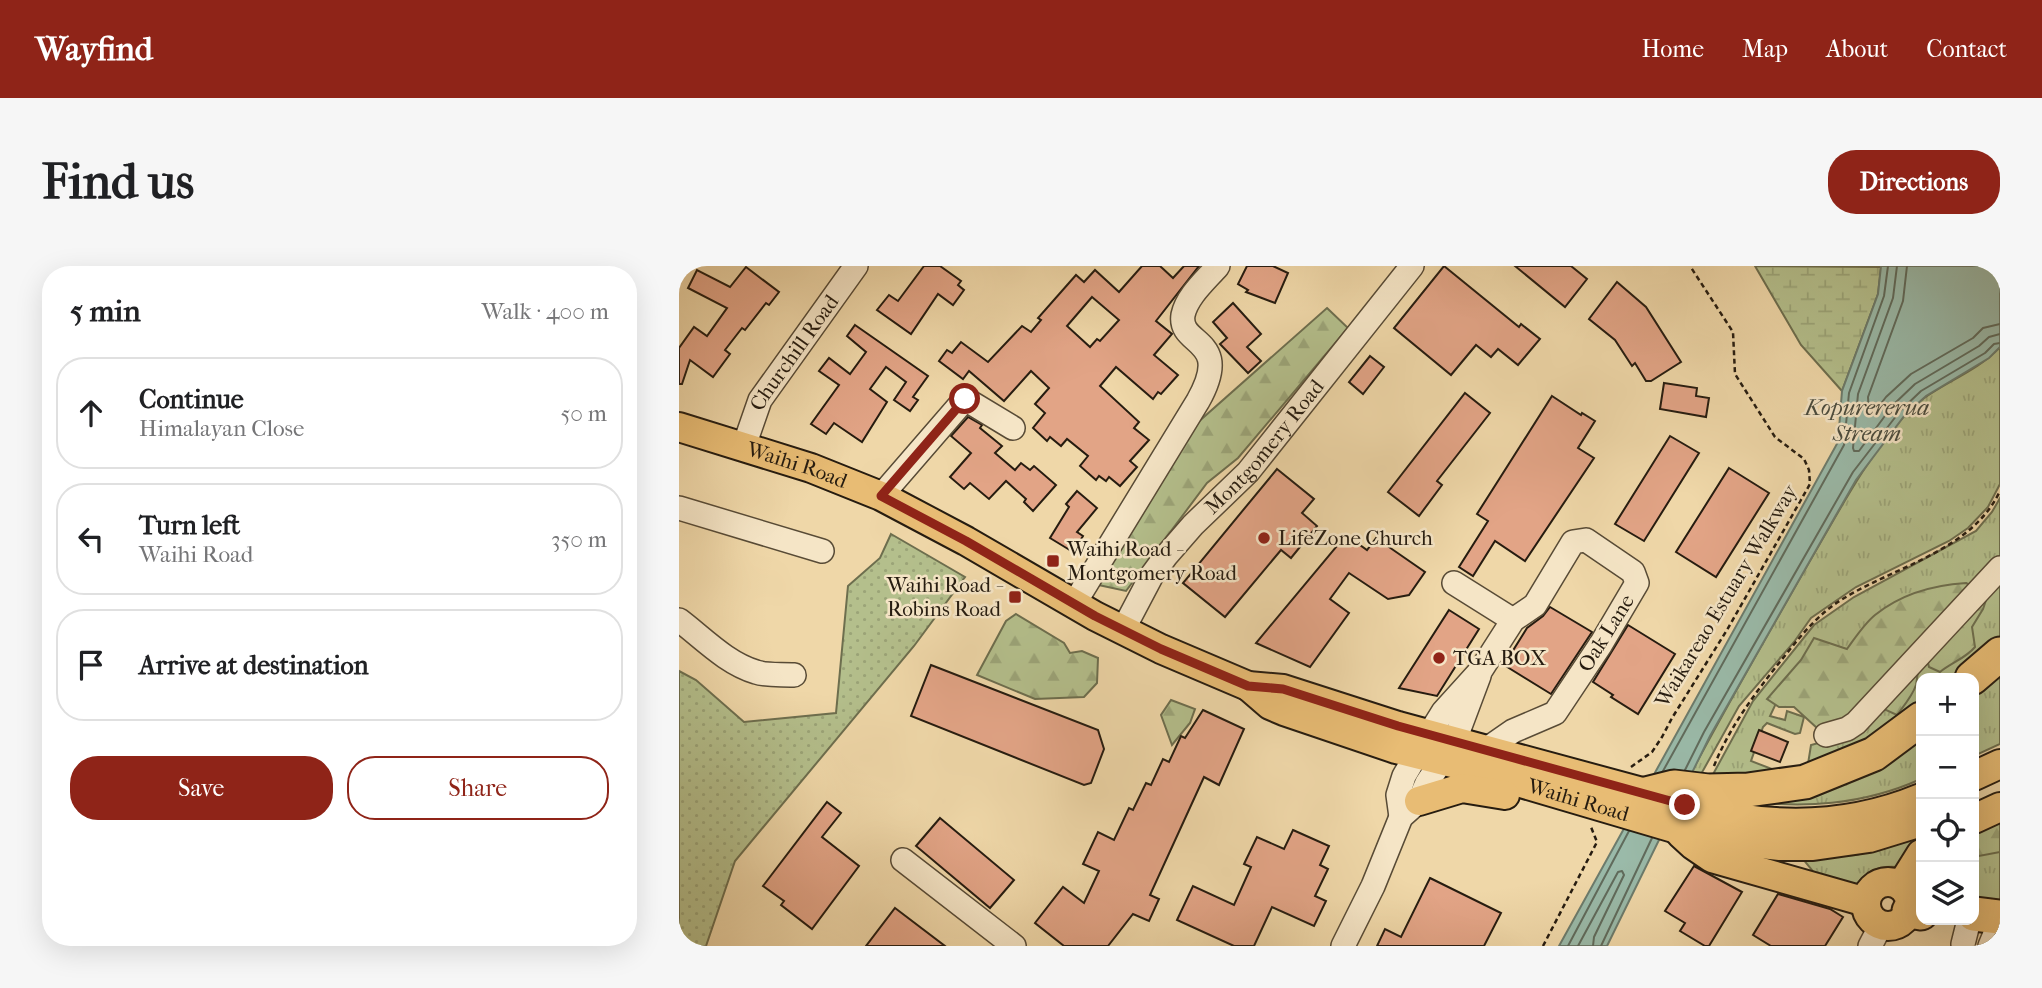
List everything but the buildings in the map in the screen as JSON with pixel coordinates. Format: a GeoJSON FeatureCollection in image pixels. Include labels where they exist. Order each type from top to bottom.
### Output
{"type":"FeatureCollection","features":[{"type":"Feature","properties":{"kind":"highway"},"geometry":{"type":"LineString","coordinates":[[1978,673],[2000,654]]}},
{"type":"Feature","properties":{"kind":"highway"},"geometry":{"type":"LineString","coordinates":[[1623,794],[1674,787],[1691,798],[1805,782],[1874,754],[1916,723]]}},
{"type":"Feature","properties":{"kind":"main road","name":"Waihi Road"},"geometry":{"type":"LineString","coordinates":[[681,434],[744,446],[848,481],[881,496],[1123,630],[1248,686],[1270,705],[1284,711],[1394,749],[1487,749],[1623,794]]}},
{"type":"Feature","properties":{"kind":"main road","name":"Waihi Road"},"geometry":{"type":"LineString","coordinates":[[1436,747],[1564,797],[1623,794]]}},
{"type":"Feature","properties":{"kind":"main road"},"geometry":{"type":"LineString","coordinates":[[1979,774],[2000,764]]}},
{"type":"Feature","properties":{"kind":"main road"},"geometry":{"type":"LineString","coordinates":[[1410,809],[1462,788],[1504,794],[1564,797]]}},
{"type":"Feature","properties":{"kind":"main road"},"geometry":{"type":"LineString","coordinates":[[1979,799],[2000,790]]}},
{"type":"Feature","properties":{"kind":"main road"},"geometry":{"type":"LineString","coordinates":[[1691,798],[1761,822],[1802,823],[1851,819],[1918,799]]}},
{"type":"Feature","properties":{"kind":"main road"},"geometry":{"type":"LineString","coordinates":[[1691,798],[1734,841],[1813,846],[1847,842],[1916,824]]}},
{"type":"Feature","properties":{"kind":"main road"},"geometry":{"type":"LineString","coordinates":[[1691,798],[1693,845],[1712,858],[1891,914],[1917,862]]}},
{"type":"Feature","properties":{"kind":"main road"},"geometry":{"type":"LineString","coordinates":[[1979,817],[2000,807]]}},
{"type":"Feature","properties":{"kind":"main road"},"geometry":{"type":"LineString","coordinates":[[1780,846],[1819,890]]}},
{"type":"Feature","properties":{"kind":"street","name":"Churchill Road"},"geometry":{"type":"LineString","coordinates":[[744,446],[760,400],[856,266]]}},
{"type":"Feature","properties":{"kind":"street"},"geometry":{"type":"LineString","coordinates":[[1075,604],[1209,380],[1212,366],[1210,358],[1185,327],[1183,319],[1188,303],[1218,266]]}},
{"type":"Feature","properties":{"kind":"street","name":"Montgomery Road"},"geometry":{"type":"LineString","coordinates":[[1123,630],[1152,575],[1166,556],[1193,525],[1248,472],[1412,266]]}},
{"type":"Feature","properties":{"kind":"street"},"geometry":{"type":"LineString","coordinates":[[881,496],[965,399],[1013,428]]}},
{"type":"Feature","properties":{"kind":"street"},"geometry":{"type":"LineString","coordinates":[[679,508],[822,551]]}},
{"type":"Feature","properties":{"kind":"street","name":"Oak Lane"},"geometry":{"type":"LineString","coordinates":[[1343,946],[1410,809],[1436,747],[1443,712],[1481,670],[1513,620],[1535,605],[1573,542],[1586,540],[1633,572],[1637,583],[1601,645],[1555,713],[1513,731],[1487,749]]}},
{"type":"Feature","properties":{"kind":"street"},"geometry":{"type":"LineString","coordinates":[[1826,735],[1847,729],[1856,723],[2000,568]]}},
{"type":"Feature","properties":{"kind":"street"},"geometry":{"type":"LineString","coordinates":[[1454,583],[1513,620]]}},
{"type":"Feature","properties":{"kind":"street"},"geometry":{"type":"LineString","coordinates":[[679,620],[733,662],[756,672],[794,675]]}},
{"type":"Feature","properties":{"kind":"street"},"geometry":{"type":"LineString","coordinates":[[903,860],[1014,946]]}},
{"type":"Feature","properties":{"kind":"path","name":"Waikareao Estuary Walkway"},"geometry":{"type":"LineString","coordinates":[[1623,794],[1632,767],[1652,752],[1662,737],[1810,484],[1809,470],[1804,460],[1783,445],[1735,374],[1733,332],[1689,266]]}},
{"type":"Feature","properties":{"kind":"path"},"geometry":{"type":"LineString","coordinates":[[1691,798],[1751,698],[1812,622],[1854,592],[1949,545],[1972,529],[1992,508],[2000,491]]}},
{"type":"Feature","properties":{"kind":"path"},"geometry":{"type":"LineString","coordinates":[[1543,946],[1597,842],[1589,823]]}},
{"type":"Feature","properties":{"kind":"green space"},"geometry":{"type":"Polygon","coordinates":[[[1755,266],[1881,267],[1878,294],[1842,391],[1801,345],[1755,266]]]}},
{"type":"Feature","properties":{"kind":"green space"},"geometry":{"type":"Polygon","coordinates":[[[1327,308],[1348,328],[1238,458],[1207,483],[1126,591],[1094,584],[1196,424],[1327,308]]]}},
{"type":"Feature","properties":{"kind":"green space"},"geometry":{"type":"Polygon","coordinates":[[[2000,347],[2000,484],[1988,507],[1968,528],[1949,541],[1856,587],[1811,618],[1739,706],[1700,776],[1690,775],[1829,527],[1877,450],[1916,405],[1978,366],[2000,347]]]}},
{"type":"Feature","properties":{"kind":"green space"},"geometry":{"type":"Polygon","coordinates":[[[2000,498],[2000,556],[1858,710],[1779,697],[1770,716],[1785,720],[1787,711],[1804,717],[1800,733],[1795,734],[1767,723],[1763,727],[1751,761],[1777,771],[1808,764],[1811,745],[1837,738],[2000,577],[2000,640],[1959,673],[1916,673],[1916,710],[1895,730],[1783,775],[1711,778],[1753,701],[1814,625],[1854,597],[1976,531],[2000,498]]]}},
{"type":"Feature","properties":{"kind":"green space"},"geometry":{"type":"Polygon","coordinates":[[[891,534],[965,577],[914,646],[735,861],[706,946],[679,946],[679,671],[696,680],[744,722],[836,713],[848,586],[880,558],[891,534]]]}},
{"type":"Feature","properties":{"kind":"green space"},"geometry":{"type":"Polygon","coordinates":[[[1966,583],[1988,594],[1972,627],[1975,647],[1940,672],[1929,667],[1928,663],[1921,667],[1916,673],[1913,693],[1897,715],[1884,709],[1831,730],[1817,728],[1794,707],[1779,707],[1767,699],[1801,660],[1814,638],[1847,649],[1871,619],[1885,608],[1907,596],[1942,586],[1966,583]]]}},
{"type":"Feature","properties":{"kind":"green space"},"geometry":{"type":"Polygon","coordinates":[[[1016,614],[1064,643],[1070,653],[1082,651],[1098,658],[1097,683],[1084,697],[1035,699],[977,675],[1006,621],[1016,614]]]}},
{"type":"Feature","properties":{"kind":"green space"},"geometry":{"type":"Polygon","coordinates":[[[2000,665],[2000,744],[1979,754],[1979,736],[1979,682],[2000,665]]]}},
{"type":"Feature","properties":{"kind":"green space"},"geometry":{"type":"Polygon","coordinates":[[[1171,700],[1195,709],[1190,723],[1172,745],[1161,715],[1171,700]]]}},
{"type":"Feature","properties":{"kind":"green space"},"geometry":{"type":"Polygon","coordinates":[[[1916,730],[1916,781],[1899,788],[1832,803],[1740,801],[1916,730]]]}},
{"type":"Feature","properties":{"kind":"green space"},"geometry":{"type":"Polygon","coordinates":[[[2000,813],[2000,852],[1979,856],[1979,821],[2000,813]]]}},
{"type":"Feature","properties":{"kind":"green space"},"geometry":{"type":"Polygon","coordinates":[[[2000,816],[2000,900],[1979,902],[1979,826],[2000,816]]]}},
{"type":"Feature","properties":{"kind":"green space"},"geometry":{"type":"Polygon","coordinates":[[[1916,837],[1916,849],[1897,867],[1883,867],[1871,871],[1852,890],[1820,880],[1802,858],[1856,855],[1916,837]]]}},
{"type":"Feature","properties":{"kind":"water","name":"Kopurererua Stream"},"geometry":{"type":"Polygon","coordinates":[[[1881,266],[2000,266],[2000,347],[1989,358],[1926,396],[1905,415],[1856,480],[1710,736],[1607,946],[1559,946],[1838,442],[1842,391],[1878,294],[1881,266]]]}},
{"type":"Feature","properties":{"kind":"place","name":"LifeZone Church"},"geometry":{"type":"Point","coordinates":[1264,538]}},
{"type":"Feature","properties":{"kind":"place","name":"Waihi Road - Montgomery Road"},"geometry":{"type":"Point","coordinates":[1053,561]}},
{"type":"Feature","properties":{"kind":"place","name":"Waihi Road - Robins Road"},"geometry":{"type":"Point","coordinates":[1015,597]}},
{"type":"Feature","properties":{"kind":"place","name":"TGA BOX"},"geometry":{"type":"Point","coordinates":[1439,658]}},
{"type":"Feature","properties":{"kind":"route"},"geometry":{"type":"LineString","coordinates":[[965,399],[881,496],[966,541],[1095,616],[1161,649],[1248,686],[1283,689],[1398,726],[1685,805]]}}]}
